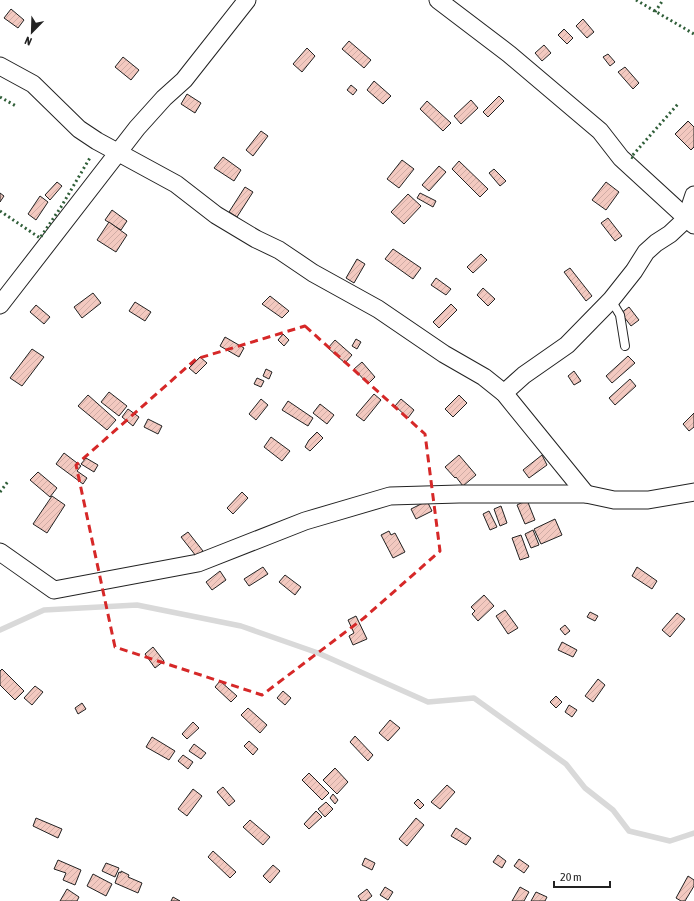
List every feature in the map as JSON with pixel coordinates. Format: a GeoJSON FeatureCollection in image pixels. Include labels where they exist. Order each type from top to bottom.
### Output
{"type":"FeatureCollection","features":[{"type":"Feature","properties":{"kind":"street"},"geometry":{"type":"LineString","coordinates":[[0,305],[137,128],[164,98],[184,80],[247,0]]}},
{"type":"Feature","properties":{"kind":"street"},"geometry":{"type":"LineString","coordinates":[[438,0],[509,54],[600,131],[621,158],[690,222]]}},
{"type":"Feature","properties":{"kind":"street"},"geometry":{"type":"LineString","coordinates":[[0,66],[33,84],[79,129],[96,141],[176,184],[216,215],[256,239],[279,250],[313,273],[378,309],[444,354],[484,377],[504,393],[586,494]]}},
{"type":"Feature","properties":{"kind":"street"},"geometry":{"type":"LineString","coordinates":[[690,222],[694,195]]}},
{"type":"Feature","properties":{"kind":"street"},"geometry":{"type":"LineString","coordinates":[[504,393],[524,375],[567,345],[611,300],[634,271],[646,252],[656,242],[690,222]]}},
{"type":"Feature","properties":{"kind":"street"},"geometry":{"type":"LineString","coordinates":[[0,552],[54,590],[198,562],[305,521],[390,496],[459,494],[586,494],[614,500],[648,500],[694,492]]}},
{"type":"Feature","properties":{"kind":"lane"},"geometry":{"type":"LineString","coordinates":[[611,300],[620,315],[625,346]]}},
{"type":"Feature","properties":{"kind":"highlighted area"},"geometry":{"type":"Polygon","coordinates":[[[305,326],[425,434],[440,551],[364,618],[262,695],[115,647],[76,465],[196,359],[305,326]]]}},
{"type":"Feature","properties":{"kind":"building"},"geometry":{"type":"Polygon","coordinates":[[[11,9],[24,20],[18,28],[4,18],[11,9]]]}},
{"type":"Feature","properties":{"kind":"building"},"geometry":{"type":"Polygon","coordinates":[[[583,19],[594,32],[587,38],[576,26],[583,19]]]}},
{"type":"Feature","properties":{"kind":"building"},"geometry":{"type":"Polygon","coordinates":[[[564,29],[573,38],[567,44],[558,35],[564,29]]]}},
{"type":"Feature","properties":{"kind":"building"},"geometry":{"type":"Polygon","coordinates":[[[349,41],[371,60],[364,68],[342,49],[349,41]]]}},
{"type":"Feature","properties":{"kind":"building"},"geometry":{"type":"Polygon","coordinates":[[[544,45],[551,53],[542,61],[535,53],[544,45]]]}},
{"type":"Feature","properties":{"kind":"building"},"geometry":{"type":"Polygon","coordinates":[[[307,48],[315,56],[302,72],[293,64],[307,48]]]}},
{"type":"Feature","properties":{"kind":"building"},"geometry":{"type":"Polygon","coordinates":[[[608,54],[615,62],[610,66],[603,57],[608,54]]]}},
{"type":"Feature","properties":{"kind":"building"},"geometry":{"type":"Polygon","coordinates":[[[123,57],[139,70],[131,80],[115,67],[123,57]]]}},
{"type":"Feature","properties":{"kind":"building"},"geometry":{"type":"Polygon","coordinates":[[[625,67],[639,83],[633,89],[618,72],[625,67]]]}},
{"type":"Feature","properties":{"kind":"building"},"geometry":{"type":"Polygon","coordinates":[[[374,81],[391,96],[383,104],[367,90],[374,81]]]}},
{"type":"Feature","properties":{"kind":"building"},"geometry":{"type":"Polygon","coordinates":[[[351,85],[357,90],[353,95],[347,90],[351,85]]]}},
{"type":"Feature","properties":{"kind":"building"},"geometry":{"type":"Polygon","coordinates":[[[187,94],[201,103],[195,113],[181,104],[187,94]]]}},
{"type":"Feature","properties":{"kind":"building"},"geometry":{"type":"Polygon","coordinates":[[[499,96],[504,101],[488,117],[483,112],[499,96]]]}},
{"type":"Feature","properties":{"kind":"building"},"geometry":{"type":"Polygon","coordinates":[[[471,100],[478,108],[461,124],[454,116],[471,100]]]}},
{"type":"Feature","properties":{"kind":"building"},"geometry":{"type":"Polygon","coordinates":[[[427,101],[451,123],[443,131],[420,109],[427,101]]]}},
{"type":"Feature","properties":{"kind":"building"},"geometry":{"type":"Polygon","coordinates":[[[688,121],[694,127],[694,147],[691,150],[675,134],[688,121]]]}},
{"type":"Feature","properties":{"kind":"building"},"geometry":{"type":"Polygon","coordinates":[[[261,131],[268,136],[253,156],[246,150],[261,131]]]}},
{"type":"Feature","properties":{"kind":"building"},"geometry":{"type":"Polygon","coordinates":[[[223,157],[241,170],[234,181],[214,168],[223,157]]]}},
{"type":"Feature","properties":{"kind":"building"},"geometry":{"type":"Polygon","coordinates":[[[402,160],[414,169],[399,188],[387,179],[402,160]]]}},
{"type":"Feature","properties":{"kind":"building"},"geometry":{"type":"Polygon","coordinates":[[[459,161],[488,189],[480,197],[452,169],[459,161]]]}},
{"type":"Feature","properties":{"kind":"building"},"geometry":{"type":"Polygon","coordinates":[[[439,166],[446,172],[429,191],[422,185],[439,166]]]}},
{"type":"Feature","properties":{"kind":"building"},"geometry":{"type":"Polygon","coordinates":[[[494,169],[506,181],[500,186],[489,173],[494,169]]]}},
{"type":"Feature","properties":{"kind":"building"},"geometry":{"type":"Polygon","coordinates":[[[57,182],[62,186],[50,200],[45,195],[57,182]]]}},
{"type":"Feature","properties":{"kind":"building"},"geometry":{"type":"Polygon","coordinates":[[[606,182],[619,192],[606,210],[592,200],[606,182]]]}},
{"type":"Feature","properties":{"kind":"building"},"geometry":{"type":"Polygon","coordinates":[[[245,187],[253,192],[237,217],[229,212],[245,187]]]}},
{"type":"Feature","properties":{"kind":"building"},"geometry":{"type":"Polygon","coordinates":[[[0,193],[4,196],[0,202],[0,193]]]}},
{"type":"Feature","properties":{"kind":"building"},"geometry":{"type":"Polygon","coordinates":[[[420,193],[436,201],[433,207],[417,198],[420,193]]]}},
{"type":"Feature","properties":{"kind":"building"},"geometry":{"type":"Polygon","coordinates":[[[408,194],[421,206],[404,224],[391,212],[408,194]]]}},
{"type":"Feature","properties":{"kind":"building"},"geometry":{"type":"Polygon","coordinates":[[[40,196],[48,202],[36,220],[28,214],[40,196]]]}},
{"type":"Feature","properties":{"kind":"building"},"geometry":{"type":"Polygon","coordinates":[[[112,210],[127,221],[121,230],[105,220],[112,210]]]}},
{"type":"Feature","properties":{"kind":"building"},"geometry":{"type":"Polygon","coordinates":[[[608,218],[622,236],[615,241],[601,223],[608,218]]]}},
{"type":"Feature","properties":{"kind":"building"},"geometry":{"type":"Polygon","coordinates":[[[109,222],[127,235],[116,252],[97,240],[109,222]]]}},
{"type":"Feature","properties":{"kind":"building"},"geometry":{"type":"Polygon","coordinates":[[[393,249],[421,268],[413,279],[385,259],[393,249]]]}},
{"type":"Feature","properties":{"kind":"building"},"geometry":{"type":"Polygon","coordinates":[[[481,254],[487,260],[473,273],[467,267],[481,254]]]}},
{"type":"Feature","properties":{"kind":"building"},"geometry":{"type":"Polygon","coordinates":[[[357,259],[365,264],[354,283],[346,278],[357,259]]]}},
{"type":"Feature","properties":{"kind":"building"},"geometry":{"type":"Polygon","coordinates":[[[570,268],[592,296],[586,301],[564,272],[570,268]]]}},
{"type":"Feature","properties":{"kind":"building"},"geometry":{"type":"Polygon","coordinates":[[[436,278],[451,289],[446,295],[431,285],[436,278]]]}},
{"type":"Feature","properties":{"kind":"building"},"geometry":{"type":"Polygon","coordinates":[[[483,288],[495,299],[488,306],[477,295],[483,288]]]}},
{"type":"Feature","properties":{"kind":"building"},"geometry":{"type":"Polygon","coordinates":[[[93,293],[101,303],[82,318],[74,307],[93,293]]]}},
{"type":"Feature","properties":{"kind":"building"},"geometry":{"type":"Polygon","coordinates":[[[270,296],[289,311],[282,318],[262,304],[270,296]]]}},
{"type":"Feature","properties":{"kind":"building"},"geometry":{"type":"Polygon","coordinates":[[[135,302],[151,312],[145,321],[129,311],[135,302]]]}},
{"type":"Feature","properties":{"kind":"building"},"geometry":{"type":"Polygon","coordinates":[[[451,304],[457,310],[439,328],[433,322],[451,304]]]}},
{"type":"Feature","properties":{"kind":"building"},"geometry":{"type":"Polygon","coordinates":[[[36,305],[50,317],[44,324],[30,312],[36,305]]]}},
{"type":"Feature","properties":{"kind":"building"},"geometry":{"type":"Polygon","coordinates":[[[629,307],[639,320],[631,326],[621,313],[629,307]]]}},
{"type":"Feature","properties":{"kind":"building"},"geometry":{"type":"Polygon","coordinates":[[[283,334],[289,340],[284,346],[278,340],[283,334]]]}},
{"type":"Feature","properties":{"kind":"building"},"geometry":{"type":"Polygon","coordinates":[[[225,337],[244,348],[239,357],[220,346],[225,337]]]}},
{"type":"Feature","properties":{"kind":"building"},"geometry":{"type":"Polygon","coordinates":[[[356,339],[361,342],[357,349],[352,346],[356,339]]]}},
{"type":"Feature","properties":{"kind":"building"},"geometry":{"type":"Polygon","coordinates":[[[335,340],[352,355],[345,363],[328,348],[335,340]]]}},
{"type":"Feature","properties":{"kind":"building"},"geometry":{"type":"Polygon","coordinates":[[[32,349],[44,357],[22,386],[10,378],[32,349]]]}},
{"type":"Feature","properties":{"kind":"building"},"geometry":{"type":"Polygon","coordinates":[[[628,356],[635,363],[612,383],[606,376],[628,356]]]}},
{"type":"Feature","properties":{"kind":"building"},"geometry":{"type":"Polygon","coordinates":[[[200,357],[207,363],[196,374],[189,368],[200,357]]]}},
{"type":"Feature","properties":{"kind":"building"},"geometry":{"type":"Polygon","coordinates":[[[362,362],[375,377],[368,384],[354,369],[362,362]]]}},
{"type":"Feature","properties":{"kind":"building"},"geometry":{"type":"Polygon","coordinates":[[[266,369],[272,372],[269,379],[263,376],[266,369]]]}},
{"type":"Feature","properties":{"kind":"building"},"geometry":{"type":"Polygon","coordinates":[[[574,371],[581,381],[574,385],[568,376],[574,371]]]}},
{"type":"Feature","properties":{"kind":"building"},"geometry":{"type":"Polygon","coordinates":[[[257,378],[264,381],[261,387],[254,384],[257,378]]]}},
{"type":"Feature","properties":{"kind":"building"},"geometry":{"type":"Polygon","coordinates":[[[630,379],[636,386],[615,405],[609,398],[630,379]]]}},
{"type":"Feature","properties":{"kind":"building"},"geometry":{"type":"Polygon","coordinates":[[[109,392],[127,406],[119,416],[101,402],[109,392]]]}},
{"type":"Feature","properties":{"kind":"building"},"geometry":{"type":"Polygon","coordinates":[[[374,394],[381,400],[364,421],[356,415],[374,394]]]}},
{"type":"Feature","properties":{"kind":"building"},"geometry":{"type":"Polygon","coordinates":[[[88,395],[116,420],[107,430],[78,406],[88,395]]]}},
{"type":"Feature","properties":{"kind":"building"},"geometry":{"type":"Polygon","coordinates":[[[459,395],[467,403],[453,417],[445,409],[459,395]]]}},
{"type":"Feature","properties":{"kind":"building"},"geometry":{"type":"Polygon","coordinates":[[[261,399],[268,405],[256,420],[249,414],[261,399]]]}},
{"type":"Feature","properties":{"kind":"building"},"geometry":{"type":"Polygon","coordinates":[[[401,399],[414,410],[408,418],[395,406],[401,399]]]}},
{"type":"Feature","properties":{"kind":"building"},"geometry":{"type":"Polygon","coordinates":[[[288,401],[313,418],[308,426],[282,410],[288,401]]]}},
{"type":"Feature","properties":{"kind":"building"},"geometry":{"type":"Polygon","coordinates":[[[320,404],[334,415],[327,424],[313,413],[320,404]]]}},
{"type":"Feature","properties":{"kind":"building"},"geometry":{"type":"Polygon","coordinates":[[[128,409],[139,417],[133,426],[122,417],[128,409]]]}},
{"type":"Feature","properties":{"kind":"building"},"geometry":{"type":"Polygon","coordinates":[[[694,413],[694,427],[689,431],[683,424],[694,413]]]}},
{"type":"Feature","properties":{"kind":"building"},"geometry":{"type":"Polygon","coordinates":[[[148,419],[162,426],[158,434],[144,427],[148,419]]]}},
{"type":"Feature","properties":{"kind":"building"},"geometry":{"type":"Polygon","coordinates":[[[317,432],[323,438],[310,451],[305,447],[309,440],[317,432]]]}},
{"type":"Feature","properties":{"kind":"building"},"geometry":{"type":"Polygon","coordinates":[[[271,437],[290,451],[282,461],[264,447],[271,437]]]}},
{"type":"Feature","properties":{"kind":"building"},"geometry":{"type":"Polygon","coordinates":[[[64,453],[81,466],[77,471],[87,478],[83,484],[56,464],[64,453]]]}},
{"type":"Feature","properties":{"kind":"building"},"geometry":{"type":"Polygon","coordinates":[[[459,455],[476,475],[463,486],[445,467],[459,455]]]}},
{"type":"Feature","properties":{"kind":"building"},"geometry":{"type":"Polygon","coordinates":[[[542,455],[547,465],[529,478],[523,470],[542,455]]]}},
{"type":"Feature","properties":{"kind":"building"},"geometry":{"type":"Polygon","coordinates":[[[86,458],[98,465],[94,472],[81,464],[86,458]]]}},
{"type":"Feature","properties":{"kind":"building"},"geometry":{"type":"Polygon","coordinates":[[[38,472],[57,488],[50,497],[30,480],[38,472]]]}},
{"type":"Feature","properties":{"kind":"building"},"geometry":{"type":"Polygon","coordinates":[[[242,492],[248,498],[233,514],[227,508],[242,492]]]}},
{"type":"Feature","properties":{"kind":"building"},"geometry":{"type":"Polygon","coordinates":[[[52,496],[65,505],[47,533],[33,524],[52,496]]]}},
{"type":"Feature","properties":{"kind":"building"},"geometry":{"type":"Polygon","coordinates":[[[527,500],[535,520],[525,524],[517,505],[527,500]]]}},
{"type":"Feature","properties":{"kind":"building"},"geometry":{"type":"Polygon","coordinates":[[[427,501],[432,511],[416,519],[411,509],[427,501]]]}},
{"type":"Feature","properties":{"kind":"building"},"geometry":{"type":"Polygon","coordinates":[[[501,506],[507,523],[500,526],[494,509],[501,506]]]}},
{"type":"Feature","properties":{"kind":"building"},"geometry":{"type":"Polygon","coordinates":[[[489,511],[497,527],[490,530],[483,514],[489,511]]]}},
{"type":"Feature","properties":{"kind":"building"},"geometry":{"type":"Polygon","coordinates":[[[555,519],[562,535],[541,544],[534,529],[555,519]]]}},
{"type":"Feature","properties":{"kind":"building"},"geometry":{"type":"Polygon","coordinates":[[[533,530],[539,545],[531,548],[525,534],[533,530]]]}},
{"type":"Feature","properties":{"kind":"building"},"geometry":{"type":"Polygon","coordinates":[[[389,531],[391,535],[395,533],[405,552],[393,558],[381,535],[389,531]]]}},
{"type":"Feature","properties":{"kind":"building"},"geometry":{"type":"Polygon","coordinates":[[[188,532],[203,551],[196,556],[181,537],[188,532]]]}},
{"type":"Feature","properties":{"kind":"building"},"geometry":{"type":"Polygon","coordinates":[[[521,535],[529,557],[520,560],[512,538],[521,535]]]}},
{"type":"Feature","properties":{"kind":"building"},"geometry":{"type":"Polygon","coordinates":[[[263,567],[268,574],[249,586],[244,579],[263,567]]]}},
{"type":"Feature","properties":{"kind":"building"},"geometry":{"type":"Polygon","coordinates":[[[637,567],[657,581],[652,589],[632,576],[637,567]]]}},
{"type":"Feature","properties":{"kind":"building"},"geometry":{"type":"Polygon","coordinates":[[[220,571],[226,580],[212,590],[206,582],[220,571]]]}},
{"type":"Feature","properties":{"kind":"building"},"geometry":{"type":"Polygon","coordinates":[[[285,575],[301,587],[295,595],[279,582],[285,575]]]}},
{"type":"Feature","properties":{"kind":"building"},"geometry":{"type":"Polygon","coordinates":[[[484,595],[494,606],[478,621],[472,614],[475,611],[471,607],[484,595]]]}},
{"type":"Feature","properties":{"kind":"building"},"geometry":{"type":"Polygon","coordinates":[[[505,610],[518,628],[508,634],[496,616],[505,610]]]}},
{"type":"Feature","properties":{"kind":"building"},"geometry":{"type":"Polygon","coordinates":[[[590,612],[598,616],[595,621],[587,617],[590,612]]]}},
{"type":"Feature","properties":{"kind":"building"},"geometry":{"type":"Polygon","coordinates":[[[677,613],[685,619],[670,637],[662,630],[677,613]]]}},
{"type":"Feature","properties":{"kind":"building"},"geometry":{"type":"Polygon","coordinates":[[[356,616],[367,639],[353,645],[349,636],[354,633],[348,620],[356,616]]]}},
{"type":"Feature","properties":{"kind":"building"},"geometry":{"type":"Polygon","coordinates":[[[565,625],[570,631],[565,635],[560,629],[565,625]]]}},
{"type":"Feature","properties":{"kind":"building"},"geometry":{"type":"Polygon","coordinates":[[[562,642],[577,650],[573,657],[558,650],[562,642]]]}},
{"type":"Feature","properties":{"kind":"building"},"geometry":{"type":"Polygon","coordinates":[[[153,647],[164,661],[155,668],[145,654],[153,647]]]}},
{"type":"Feature","properties":{"kind":"building"},"geometry":{"type":"Polygon","coordinates":[[[2,669],[24,691],[15,700],[0,685],[0,671],[2,669]]]}},
{"type":"Feature","properties":{"kind":"building"},"geometry":{"type":"Polygon","coordinates":[[[598,679],[605,685],[593,702],[585,696],[598,679]]]}},
{"type":"Feature","properties":{"kind":"building"},"geometry":{"type":"Polygon","coordinates":[[[220,681],[237,696],[231,702],[215,687],[220,681]]]}},
{"type":"Feature","properties":{"kind":"building"},"geometry":{"type":"Polygon","coordinates":[[[35,686],[43,692],[32,705],[24,698],[35,686]]]}},
{"type":"Feature","properties":{"kind":"building"},"geometry":{"type":"Polygon","coordinates":[[[283,691],[291,698],[285,705],[277,698],[283,691]]]}},
{"type":"Feature","properties":{"kind":"building"},"geometry":{"type":"Polygon","coordinates":[[[556,696],[562,702],[556,708],[550,702],[556,696]]]}},
{"type":"Feature","properties":{"kind":"building"},"geometry":{"type":"Polygon","coordinates":[[[82,703],[86,709],[78,714],[75,708],[82,703]]]}},
{"type":"Feature","properties":{"kind":"building"},"geometry":{"type":"Polygon","coordinates":[[[569,705],[577,710],[572,717],[565,712],[569,705]]]}},
{"type":"Feature","properties":{"kind":"building"},"geometry":{"type":"Polygon","coordinates":[[[248,708],[267,725],[260,733],[241,715],[248,708]]]}},
{"type":"Feature","properties":{"kind":"building"},"geometry":{"type":"Polygon","coordinates":[[[390,720],[400,728],[388,741],[379,733],[390,720]]]}},
{"type":"Feature","properties":{"kind":"building"},"geometry":{"type":"Polygon","coordinates":[[[193,722],[199,728],[187,739],[182,734],[193,722]]]}},
{"type":"Feature","properties":{"kind":"building"},"geometry":{"type":"Polygon","coordinates":[[[355,736],[373,755],[368,761],[350,742],[355,736]]]}},
{"type":"Feature","properties":{"kind":"building"},"geometry":{"type":"Polygon","coordinates":[[[152,737],[175,751],[169,760],[146,747],[152,737]]]}},
{"type":"Feature","properties":{"kind":"building"},"geometry":{"type":"Polygon","coordinates":[[[249,741],[258,749],[253,755],[244,746],[249,741]]]}},
{"type":"Feature","properties":{"kind":"building"},"geometry":{"type":"Polygon","coordinates":[[[194,744],[206,753],[201,759],[189,751],[194,744]]]}},
{"type":"Feature","properties":{"kind":"building"},"geometry":{"type":"Polygon","coordinates":[[[183,755],[193,762],[188,769],[178,761],[183,755]]]}},
{"type":"Feature","properties":{"kind":"building"},"geometry":{"type":"Polygon","coordinates":[[[335,768],[348,782],[337,794],[323,780],[335,768]]]}},
{"type":"Feature","properties":{"kind":"building"},"geometry":{"type":"Polygon","coordinates":[[[309,773],[329,793],[322,800],[302,780],[309,773]]]}},
{"type":"Feature","properties":{"kind":"building"},"geometry":{"type":"Polygon","coordinates":[[[447,785],[455,792],[440,809],[431,802],[447,785]]]}},
{"type":"Feature","properties":{"kind":"building"},"geometry":{"type":"Polygon","coordinates":[[[223,787],[235,801],[229,806],[217,792],[223,787]]]}},
{"type":"Feature","properties":{"kind":"building"},"geometry":{"type":"Polygon","coordinates":[[[193,789],[202,796],[187,816],[178,809],[193,789]]]}},
{"type":"Feature","properties":{"kind":"building"},"geometry":{"type":"Polygon","coordinates":[[[333,794],[338,800],[335,804],[330,798],[333,794]]]}},
{"type":"Feature","properties":{"kind":"building"},"geometry":{"type":"Polygon","coordinates":[[[418,799],[424,805],[420,809],[414,803],[418,799]]]}},
{"type":"Feature","properties":{"kind":"building"},"geometry":{"type":"Polygon","coordinates":[[[326,802],[333,809],[325,817],[318,809],[326,802]]]}},
{"type":"Feature","properties":{"kind":"building"},"geometry":{"type":"Polygon","coordinates":[[[316,811],[322,817],[309,829],[304,824],[316,811]]]}},
{"type":"Feature","properties":{"kind":"building"},"geometry":{"type":"Polygon","coordinates":[[[36,818],[62,829],[58,838],[33,826],[36,818]]]}},
{"type":"Feature","properties":{"kind":"building"},"geometry":{"type":"Polygon","coordinates":[[[416,818],[424,825],[407,846],[399,839],[416,818]]]}},
{"type":"Feature","properties":{"kind":"building"},"geometry":{"type":"Polygon","coordinates":[[[250,820],[270,837],[263,845],[243,827],[250,820]]]}},
{"type":"Feature","properties":{"kind":"building"},"geometry":{"type":"Polygon","coordinates":[[[456,828],[471,838],[466,845],[451,836],[456,828]]]}},
{"type":"Feature","properties":{"kind":"building"},"geometry":{"type":"Polygon","coordinates":[[[213,851],[236,872],[230,878],[208,857],[213,851]]]}},
{"type":"Feature","properties":{"kind":"building"},"geometry":{"type":"Polygon","coordinates":[[[498,855],[506,861],[502,868],[493,862],[498,855]]]}},
{"type":"Feature","properties":{"kind":"building"},"geometry":{"type":"Polygon","coordinates":[[[365,858],[375,863],[372,870],[362,865],[365,858]]]}},
{"type":"Feature","properties":{"kind":"building"},"geometry":{"type":"Polygon","coordinates":[[[519,859],[529,866],[524,873],[514,866],[519,859]]]}},
{"type":"Feature","properties":{"kind":"building"},"geometry":{"type":"Polygon","coordinates":[[[58,860],[81,870],[75,885],[63,880],[66,873],[54,869],[58,860]]]}},
{"type":"Feature","properties":{"kind":"building"},"geometry":{"type":"Polygon","coordinates":[[[106,863],[119,868],[115,877],[102,871],[106,863]]]}},
{"type":"Feature","properties":{"kind":"building"},"geometry":{"type":"Polygon","coordinates":[[[273,865],[280,871],[270,883],[263,876],[273,865]]]}},
{"type":"Feature","properties":{"kind":"building"},"geometry":{"type":"Polygon","coordinates":[[[121,871],[129,875],[128,877],[142,883],[138,893],[115,883],[119,872],[121,873],[121,871]]]}},
{"type":"Feature","properties":{"kind":"building"},"geometry":{"type":"Polygon","coordinates":[[[93,874],[112,884],[106,896],[87,886],[93,874]]]}},
{"type":"Feature","properties":{"kind":"building"},"geometry":{"type":"Polygon","coordinates":[[[688,876],[694,880],[694,886],[685,901],[681,901],[676,898],[688,876]]]}},
{"type":"Feature","properties":{"kind":"building"},"geometry":{"type":"Polygon","coordinates":[[[385,887],[393,892],[388,900],[380,895],[385,887]]]}},
{"type":"Feature","properties":{"kind":"building"},"geometry":{"type":"Polygon","coordinates":[[[520,887],[529,892],[524,901],[512,901],[520,887]]]}},
{"type":"Feature","properties":{"kind":"building"},"geometry":{"type":"Polygon","coordinates":[[[67,889],[79,897],[77,901],[60,901],[67,889]]]}},
{"type":"Feature","properties":{"kind":"building"},"geometry":{"type":"Polygon","coordinates":[[[367,889],[372,896],[366,901],[361,901],[358,896],[367,889]]]}},
{"type":"Feature","properties":{"kind":"building"},"geometry":{"type":"Polygon","coordinates":[[[536,892],[547,897],[545,901],[531,901],[536,892]]]}},
{"type":"Feature","properties":{"kind":"building"},"geometry":{"type":"Polygon","coordinates":[[[173,897],[180,901],[171,901],[173,897]]]}},
{"type":"Feature","properties":{"kind":"waterway"},"geometry":{"type":"LineString","coordinates":[[0,630],[44,610],[137,605],[241,626],[318,653],[428,702],[474,698],[566,764],[585,788],[613,810],[629,831],[670,841],[694,833]]}},
{"type":"Feature","properties":{"kind":"hedge"},"geometry":{"type":"LineString","coordinates":[[636,0],[694,34]]}},
{"type":"Feature","properties":{"kind":"hedge"},"geometry":{"type":"LineString","coordinates":[[655,12],[663,0]]}},
{"type":"Feature","properties":{"kind":"hedge"},"geometry":{"type":"LineString","coordinates":[[0,97],[16,106]]}},
{"type":"Feature","properties":{"kind":"hedge"},"geometry":{"type":"LineString","coordinates":[[633,158],[631,157],[678,104]]}},
{"type":"Feature","properties":{"kind":"hedge"},"geometry":{"type":"LineString","coordinates":[[0,211],[40,238],[61,207],[91,156]]}},
{"type":"Feature","properties":{"kind":"hedge"},"geometry":{"type":"LineString","coordinates":[[0,492],[9,480]]}}]}
